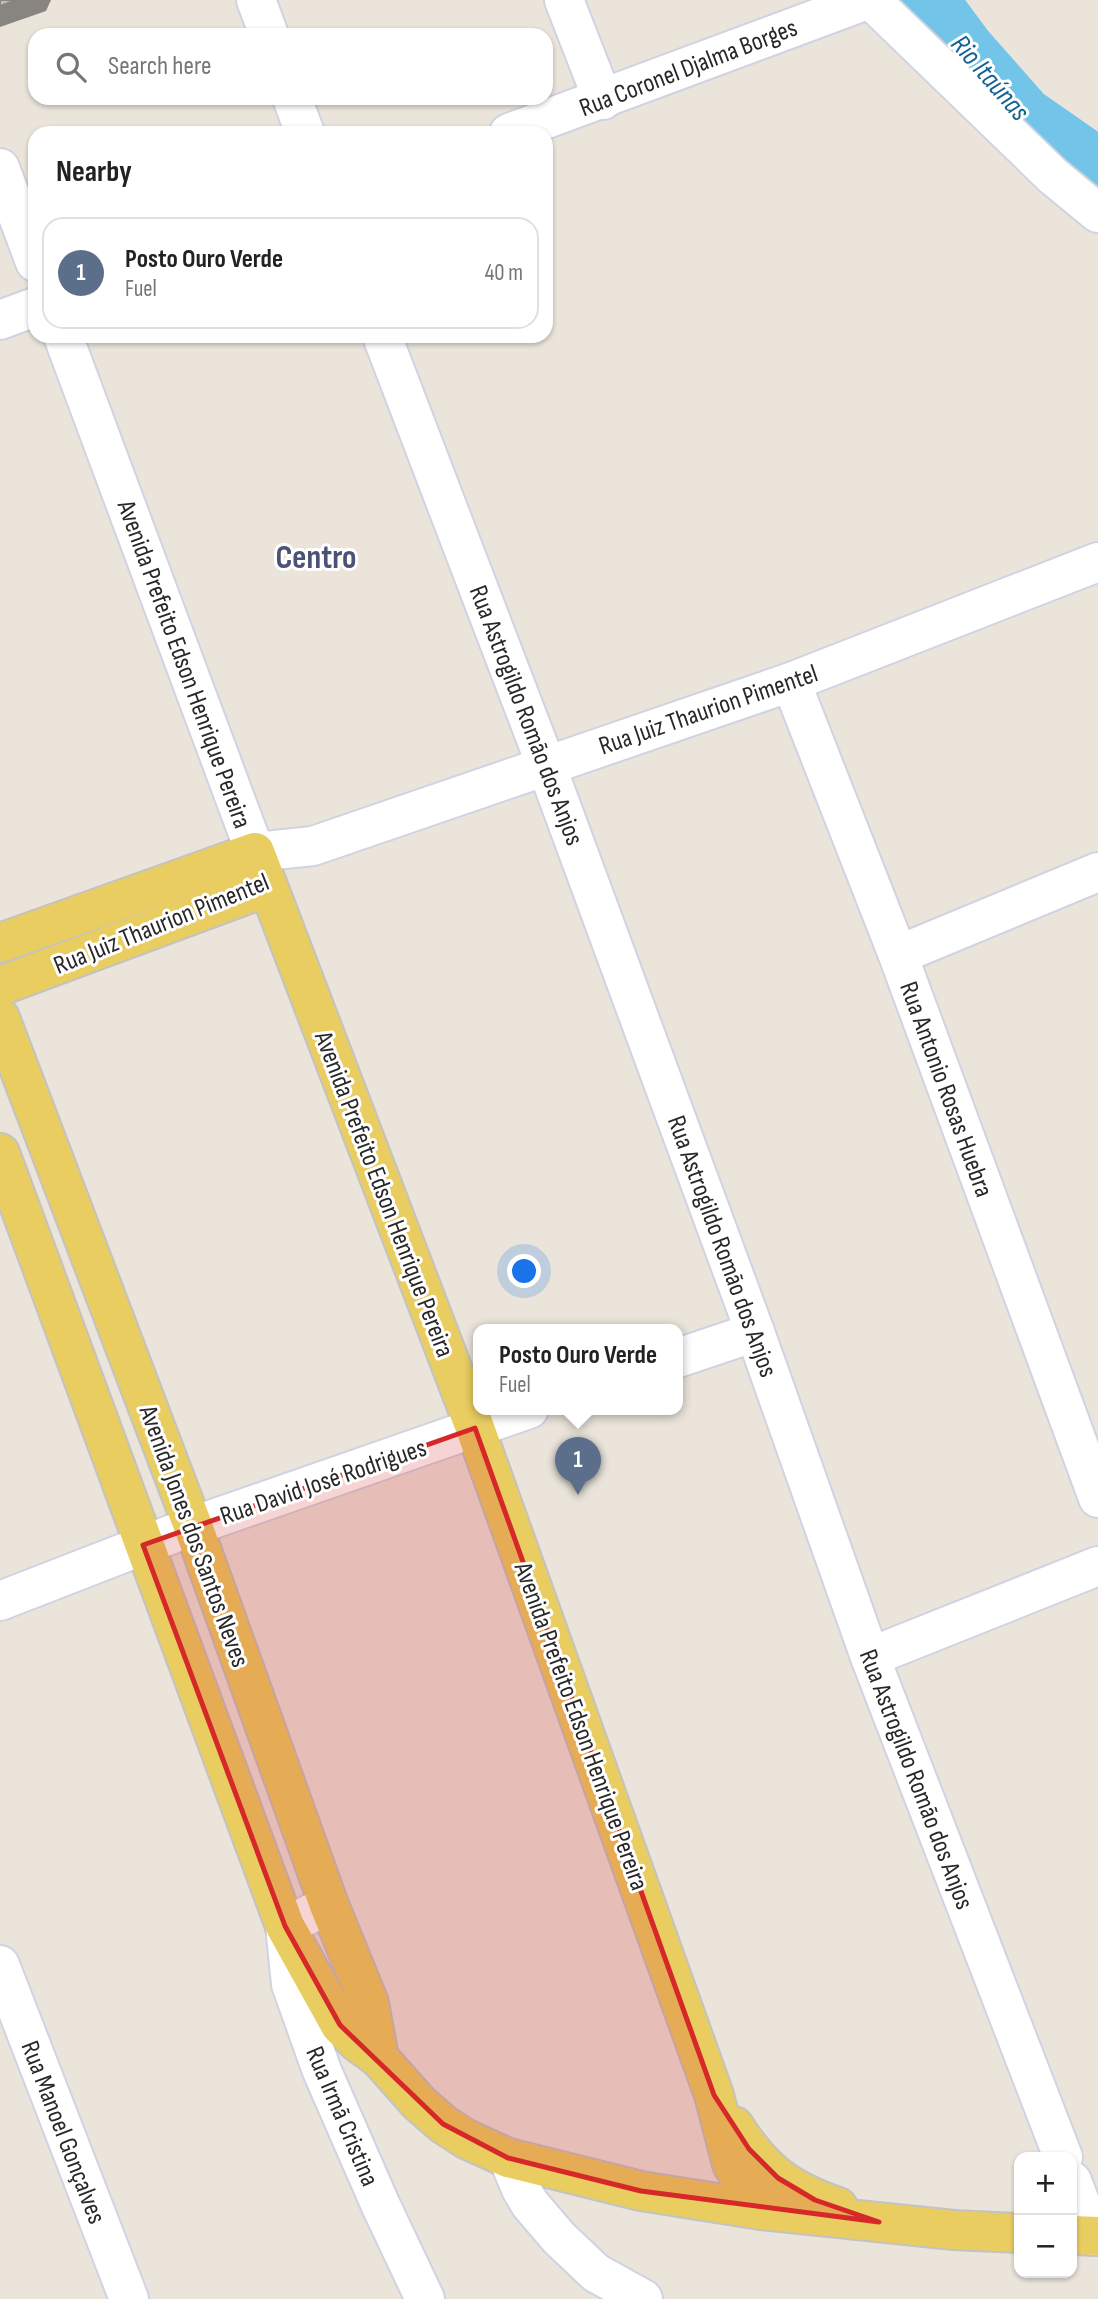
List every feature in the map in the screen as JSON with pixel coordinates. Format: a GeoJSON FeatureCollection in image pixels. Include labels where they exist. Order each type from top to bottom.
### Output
{"type":"FeatureCollection","features":[{"type":"Feature","properties":{"kind":"main road","name":"Rua Juiz Thaurion Pimentel"},"geometry":{"type":"LineString","coordinates":[[0,943],[261,870]]}},
{"type":"Feature","properties":{"kind":"main road","name":"Rua Juiz Thaurion Pimentel"},"geometry":{"type":"LineString","coordinates":[[0,986],[261,870]]}},
{"type":"Feature","properties":{"kind":"main road","name":"Avenida Prefeito Edson Henrique Pereira"},"geometry":{"type":"LineString","coordinates":[[261,870],[475,1428],[714,2095],[732,2164],[758,2209]]}},
{"type":"Feature","properties":{"kind":"main road","name":"Avenida Jones dos Santos Neves"},"geometry":{"type":"LineString","coordinates":[[0,1018],[193,1526],[329,1905],[369,2003],[379,2058]]}},
{"type":"Feature","properties":{"kind":"main road","name":"Avenida Jones dos Santos Neves"},"geometry":{"type":"LineString","coordinates":[[0,1153],[285,1926],[340,2025],[379,2058],[443,2124],[466,2139],[508,2158],[641,2191],[758,2209],[879,2222]]}},
{"type":"Feature","properties":{"kind":"main road"},"geometry":{"type":"LineString","coordinates":[[714,2095],[761,2164],[778,2178],[815,2200],[879,2222],[1014,2233]]}},
{"type":"Feature","properties":{"kind":"street"},"geometry":{"type":"LineString","coordinates":[[256,0],[266,28]]}},
{"type":"Feature","properties":{"kind":"street"},"geometry":{"type":"LineString","coordinates":[[564,0],[603,100]]}},
{"type":"Feature","properties":{"kind":"street"},"geometry":{"type":"LineString","coordinates":[[869,0],[1052,176],[1098,213]]}},
{"type":"Feature","properties":{"kind":"street","name":"Rua Coronel Djalma Borges"},"geometry":{"type":"LineString","coordinates":[[529,126],[869,0]]}},
{"type":"Feature","properties":{"kind":"street"},"geometry":{"type":"LineString","coordinates":[[295,105],[302,126]]}},
{"type":"Feature","properties":{"kind":"street"},"geometry":{"type":"LineString","coordinates":[[0,168],[28,243]]}},
{"type":"Feature","properties":{"kind":"street"},"geometry":{"type":"LineString","coordinates":[[0,320],[28,310]]}},
{"type":"Feature","properties":{"kind":"street","name":"Avenida Prefeito Edson Henrique Pereira"},"geometry":{"type":"LineString","coordinates":[[66,343],[261,870]]}},
{"type":"Feature","properties":{"kind":"street","name":"Rua Astrogildo Romão dos Anjos"},"geometry":{"type":"LineString","coordinates":[[385,343],[547,765],[755,1332],[870,1657],[1061,2152]]}},
{"type":"Feature","properties":{"kind":"street","name":"Rua Juiz Thaurion Pimentel"},"geometry":{"type":"LineString","coordinates":[[261,870],[313,846],[791,681],[1098,562]]}},
{"type":"Feature","properties":{"kind":"street","name":"Rua Antonio Rosas Huebra"},"geometry":{"type":"LineString","coordinates":[[791,681],[898,956],[1098,1498]]}},
{"type":"Feature","properties":{"kind":"street"},"geometry":{"type":"LineString","coordinates":[[898,956],[1098,872]]}},
{"type":"Feature","properties":{"kind":"street"},"geometry":{"type":"LineString","coordinates":[[683,1357],[755,1332]]}},
{"type":"Feature","properties":{"kind":"street","name":"Rua David José Rodrigues"},"geometry":{"type":"LineString","coordinates":[[0,1601],[193,1526],[512,1415]]}},
{"type":"Feature","properties":{"kind":"street"},"geometry":{"type":"LineString","coordinates":[[870,1657],[1098,1566]]}},
{"type":"Feature","properties":{"kind":"street"},"geometry":{"type":"LineString","coordinates":[[285,1926],[329,1905]]}},
{"type":"Feature","properties":{"kind":"street","name":"Rua Irmã Cristina"},"geometry":{"type":"LineString","coordinates":[[285,1926],[291,1984],[322,2071],[425,2299]]}},
{"type":"Feature","properties":{"kind":"street","name":"Rua Manoel Gonçalves"},"geometry":{"type":"LineString","coordinates":[[0,1965],[129,2299]]}},
{"type":"Feature","properties":{"kind":"street"},"geometry":{"type":"LineString","coordinates":[[508,2158],[530,2204],[559,2238],[596,2273],[643,2299]]}},
{"type":"Feature","properties":{"kind":"street"},"geometry":{"type":"LineString","coordinates":[[1077,2198],[1088,2236]]}},
{"type":"Feature","properties":{"kind":"highlighted area"},"geometry":{"type":"Polygon","coordinates":[[[475,1428],[714,2095],[749,2149],[778,2178],[815,2200],[879,2222],[641,2191],[508,2158],[443,2124],[340,2025],[285,1926],[143,1545],[475,1428]]]}},
{"type":"Feature","properties":{"kind":"building"},"geometry":{"type":"Polygon","coordinates":[[[0,0],[16,0],[0,6],[0,0]]]}},
{"type":"Feature","properties":{"kind":"waterway","name":"Rio Itaúnas"},"geometry":{"type":"LineString","coordinates":[[926,0],[963,50],[1023,118],[1098,170]]}},
{"type":"Feature","properties":{"kind":"place","name":"Posto Ouro Verde"},"geometry":{"type":"Point","coordinates":[578,1495]}},
{"type":"Feature","properties":{"kind":"district","name":"Centro"},"geometry":{"type":"Point","coordinates":[316,556]}}]}
